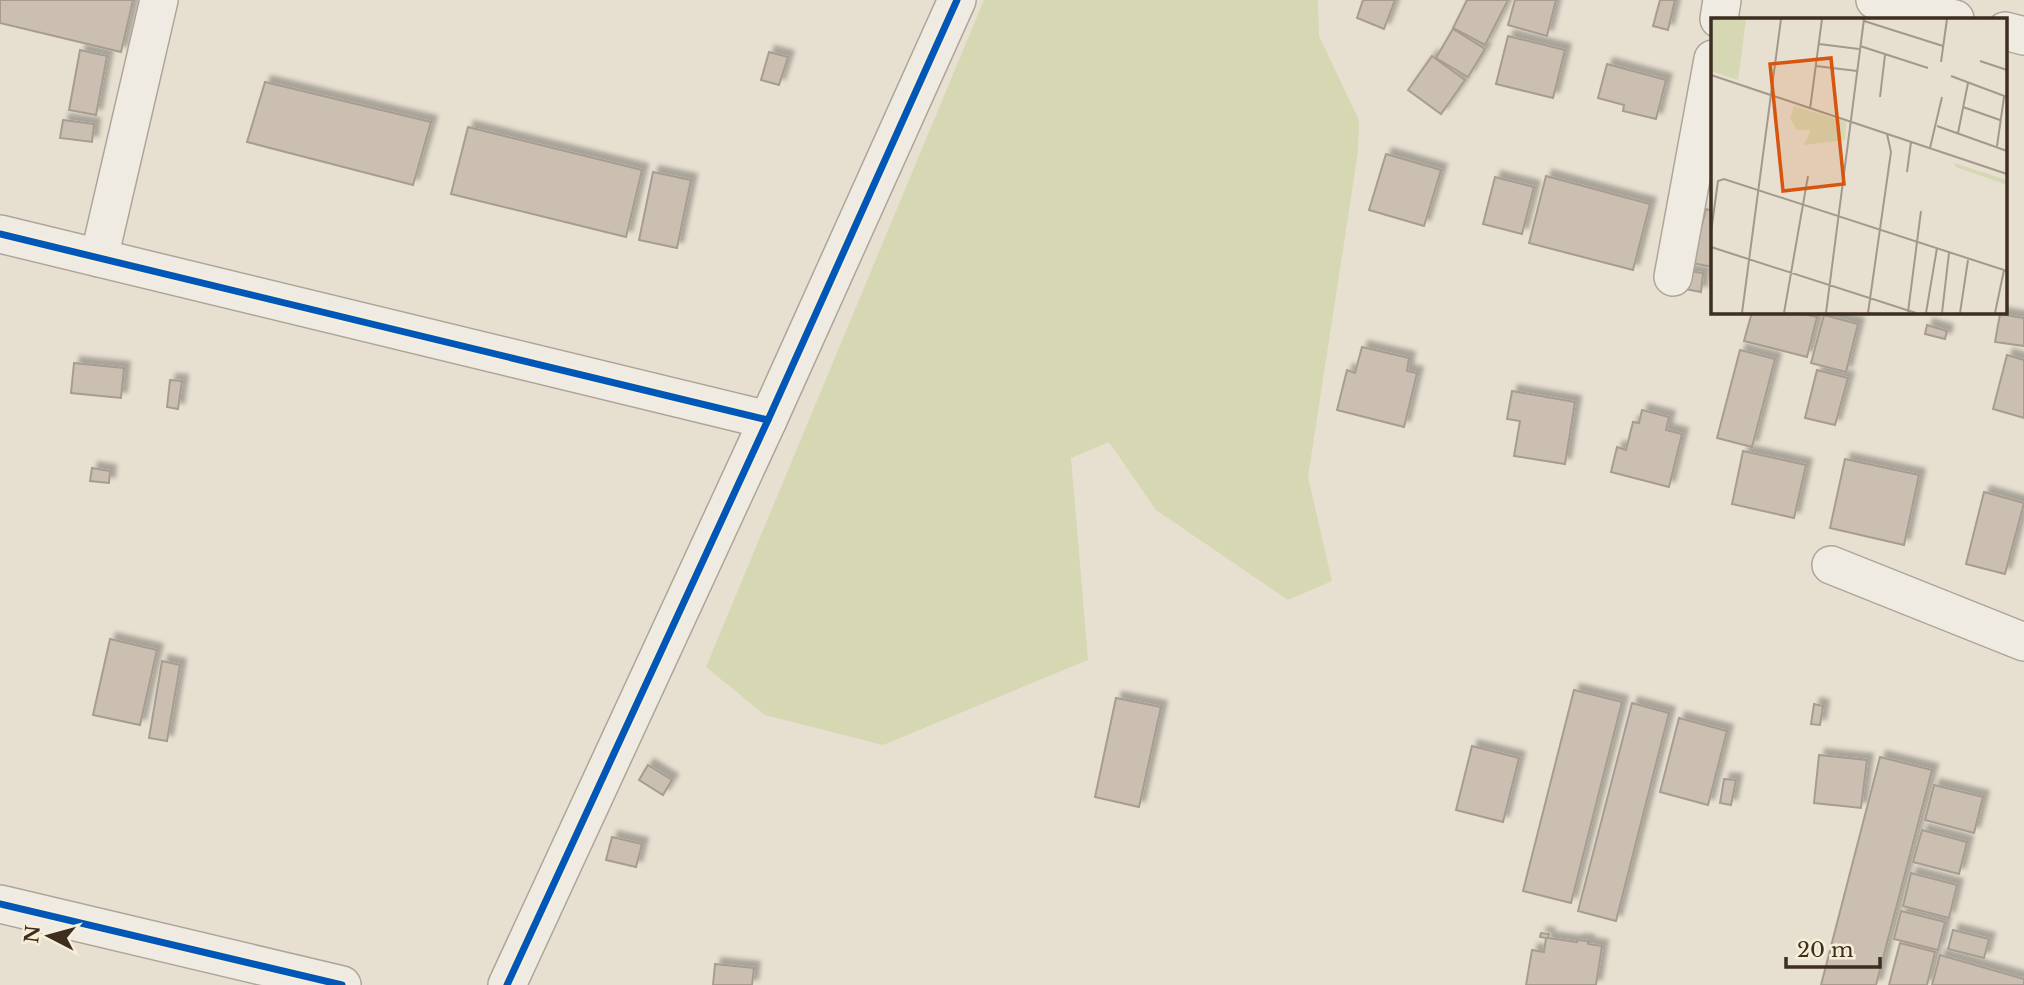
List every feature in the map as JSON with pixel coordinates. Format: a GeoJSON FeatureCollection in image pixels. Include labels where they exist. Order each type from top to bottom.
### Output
{"type":"FeatureCollection","features":[{"type":"Feature","properties":{"kind":"street"},"geometry":{"type":"LineString","coordinates":[[99,258],[159,0]]}},
{"type":"Feature","properties":{"kind":"street"},"geometry":{"type":"LineString","coordinates":[[507,985],[768,421],[957,0]]}},
{"type":"Feature","properties":{"kind":"street"},"geometry":{"type":"LineString","coordinates":[[1719,18],[1723,0]]}},
{"type":"Feature","properties":{"kind":"street"},"geometry":{"type":"LineString","coordinates":[[1875,0],[1951,18]]}},
{"type":"Feature","properties":{"kind":"street"},"geometry":{"type":"LineString","coordinates":[[2007,32],[2024,36]]}},
{"type":"Feature","properties":{"kind":"street"},"geometry":{"type":"LineString","coordinates":[[1673,277],[1711,70]]}},
{"type":"Feature","properties":{"kind":"street"},"geometry":{"type":"LineString","coordinates":[[0,234],[768,421]]}},
{"type":"Feature","properties":{"kind":"street"},"geometry":{"type":"LineString","coordinates":[[1831,565],[2024,642]]}},
{"type":"Feature","properties":{"kind":"street"},"geometry":{"type":"LineString","coordinates":[[0,904],[342,985]]}},
{"type":"Feature","properties":{"kind":"green space"},"geometry":{"type":"Polygon","coordinates":[[[984,0],[1318,0],[1319,36],[1359,120],[1358,152],[1308,477],[1332,581],[1288,600],[1156,510],[1109,442],[1071,458],[1088,660],[883,745],[765,715],[706,667],[984,0]]]}},
{"type":"Feature","properties":{"kind":"building"},"geometry":{"type":"Polygon","coordinates":[[[0,0],[133,0],[121,52],[0,23],[0,0]]]}},
{"type":"Feature","properties":{"kind":"building"},"geometry":{"type":"Polygon","coordinates":[[[1363,0],[1395,0],[1384,29],[1357,18],[1363,0]]]}},
{"type":"Feature","properties":{"kind":"building"},"geometry":{"type":"Polygon","coordinates":[[[1467,0],[1508,0],[1485,45],[1453,28],[1467,0]]]}},
{"type":"Feature","properties":{"kind":"building"},"geometry":{"type":"Polygon","coordinates":[[[1515,0],[1556,0],[1547,36],[1508,25],[1515,0]]]}},
{"type":"Feature","properties":{"kind":"building"},"geometry":{"type":"Polygon","coordinates":[[[1660,0],[1675,0],[1668,30],[1653,26],[1660,0]]]}},
{"type":"Feature","properties":{"kind":"building"},"geometry":{"type":"Polygon","coordinates":[[[1453,29],[1485,49],[1468,77],[1436,58],[1453,29]]]}},
{"type":"Feature","properties":{"kind":"building"},"geometry":{"type":"Polygon","coordinates":[[[1508,36],[1565,50],[1553,98],[1496,84],[1508,36]]]}},
{"type":"Feature","properties":{"kind":"building"},"geometry":{"type":"Polygon","coordinates":[[[80,50],[107,56],[96,115],[69,110],[80,50]]]}},
{"type":"Feature","properties":{"kind":"building"},"geometry":{"type":"Polygon","coordinates":[[[769,52],[788,57],[779,85],[761,80],[769,52]]]}},
{"type":"Feature","properties":{"kind":"building"},"geometry":{"type":"Polygon","coordinates":[[[1432,56],[1465,80],[1441,114],[1408,90],[1432,56]]]}},
{"type":"Feature","properties":{"kind":"building"},"geometry":{"type":"Polygon","coordinates":[[[1607,64],[1666,80],[1656,119],[1623,111],[1624,105],[1598,98],[1607,64]]]}},
{"type":"Feature","properties":{"kind":"building"},"geometry":{"type":"Polygon","coordinates":[[[265,82],[431,122],[413,185],[247,142],[265,82]]]}},
{"type":"Feature","properties":{"kind":"building"},"geometry":{"type":"Polygon","coordinates":[[[63,120],[94,124],[92,142],[60,138],[63,120]]]}},
{"type":"Feature","properties":{"kind":"building"},"geometry":{"type":"Polygon","coordinates":[[[468,127],[642,170],[626,237],[451,194],[468,127]]]}},
{"type":"Feature","properties":{"kind":"building"},"geometry":{"type":"Polygon","coordinates":[[[1386,154],[1441,170],[1424,226],[1369,210],[1386,154]]]}},
{"type":"Feature","properties":{"kind":"building"},"geometry":{"type":"Polygon","coordinates":[[[653,172],[691,180],[677,248],[639,240],[653,172]]]}},
{"type":"Feature","properties":{"kind":"building"},"geometry":{"type":"Polygon","coordinates":[[[1546,176],[1650,204],[1633,270],[1529,243],[1546,176]]]}},
{"type":"Feature","properties":{"kind":"building"},"geometry":{"type":"Polygon","coordinates":[[[1495,177],[1534,187],[1522,234],[1483,224],[1495,177]]]}},
{"type":"Feature","properties":{"kind":"building"},"geometry":{"type":"Polygon","coordinates":[[[1706,209],[1711,210],[1711,267],[1692,263],[1706,209]]]}},
{"type":"Feature","properties":{"kind":"building"},"geometry":{"type":"Polygon","coordinates":[[[1687,271],[1703,273],[1701,292],[1685,289],[1687,271]]]}},
{"type":"Feature","properties":{"kind":"building"},"geometry":{"type":"Polygon","coordinates":[[[1752,313],[1799,313],[1817,317],[1807,357],[1744,341],[1752,313]]]}},
{"type":"Feature","properties":{"kind":"building"},"geometry":{"type":"Polygon","coordinates":[[[2000,314],[2024,318],[2024,346],[1995,342],[2000,314]]]}},
{"type":"Feature","properties":{"kind":"building"},"geometry":{"type":"Polygon","coordinates":[[[1824,315],[1858,324],[1846,372],[1811,363],[1824,315]]]}},
{"type":"Feature","properties":{"kind":"building"},"geometry":{"type":"Polygon","coordinates":[[[1927,325],[1947,331],[1945,339],[1925,334],[1927,325]]]}},
{"type":"Feature","properties":{"kind":"building"},"geometry":{"type":"Polygon","coordinates":[[[1362,347],[1409,358],[1407,371],[1417,373],[1404,427],[1337,410],[1347,370],[1355,373],[1362,347]]]}},
{"type":"Feature","properties":{"kind":"building"},"geometry":{"type":"Polygon","coordinates":[[[1740,350],[1775,359],[1752,447],[1717,438],[1740,350]]]}},
{"type":"Feature","properties":{"kind":"building"},"geometry":{"type":"Polygon","coordinates":[[[2007,355],[2024,360],[2024,418],[1993,409],[2007,355]]]}},
{"type":"Feature","properties":{"kind":"building"},"geometry":{"type":"Polygon","coordinates":[[[74,363],[124,368],[121,398],[71,393],[74,363]]]}},
{"type":"Feature","properties":{"kind":"building"},"geometry":{"type":"Polygon","coordinates":[[[1817,370],[1848,378],[1835,425],[1805,418],[1817,370]]]}},
{"type":"Feature","properties":{"kind":"building"},"geometry":{"type":"Polygon","coordinates":[[[170,380],[182,381],[178,409],[167,407],[170,380]]]}},
{"type":"Feature","properties":{"kind":"building"},"geometry":{"type":"Polygon","coordinates":[[[1512,391],[1575,402],[1565,464],[1514,456],[1520,421],[1507,419],[1512,391]]]}},
{"type":"Feature","properties":{"kind":"building"},"geometry":{"type":"Polygon","coordinates":[[[1642,410],[1669,417],[1666,430],[1682,434],[1669,487],[1611,472],[1617,447],[1626,450],[1633,422],[1639,423],[1642,410]]]}},
{"type":"Feature","properties":{"kind":"building"},"geometry":{"type":"Polygon","coordinates":[[[1743,451],[1806,465],[1794,518],[1732,504],[1743,451]]]}},
{"type":"Feature","properties":{"kind":"building"},"geometry":{"type":"Polygon","coordinates":[[[1845,459],[1919,475],[1904,545],[1830,528],[1845,459]]]}},
{"type":"Feature","properties":{"kind":"building"},"geometry":{"type":"Polygon","coordinates":[[[92,468],[110,471],[109,483],[90,481],[92,468]]]}},
{"type":"Feature","properties":{"kind":"building"},"geometry":{"type":"Polygon","coordinates":[[[1984,492],[2024,503],[2005,574],[1966,564],[1984,492]]]}},
{"type":"Feature","properties":{"kind":"building"},"geometry":{"type":"Polygon","coordinates":[[[110,639],[157,650],[140,725],[93,715],[110,639]]]}},
{"type":"Feature","properties":{"kind":"building"},"geometry":{"type":"Polygon","coordinates":[[[162,661],[180,665],[167,741],[149,738],[162,661]]]}},
{"type":"Feature","properties":{"kind":"building"},"geometry":{"type":"Polygon","coordinates":[[[1574,690],[1622,702],[1571,903],[1523,891],[1574,690]]]}},
{"type":"Feature","properties":{"kind":"building"},"geometry":{"type":"Polygon","coordinates":[[[1116,698],[1161,707],[1139,807],[1095,797],[1116,698]]]}},
{"type":"Feature","properties":{"kind":"building"},"geometry":{"type":"Polygon","coordinates":[[[1632,703],[1669,713],[1616,921],[1578,911],[1632,703]]]}},
{"type":"Feature","properties":{"kind":"building"},"geometry":{"type":"Polygon","coordinates":[[[1814,704],[1823,706],[1820,725],[1811,724],[1814,704]]]}},
{"type":"Feature","properties":{"kind":"building"},"geometry":{"type":"Polygon","coordinates":[[[1679,718],[1727,731],[1708,805],[1660,792],[1679,718]]]}},
{"type":"Feature","properties":{"kind":"building"},"geometry":{"type":"Polygon","coordinates":[[[1472,746],[1519,758],[1503,822],[1456,810],[1472,746]]]}},
{"type":"Feature","properties":{"kind":"building"},"geometry":{"type":"Polygon","coordinates":[[[1819,755],[1867,760],[1861,808],[1814,803],[1819,755]]]}},
{"type":"Feature","properties":{"kind":"building"},"geometry":{"type":"Polygon","coordinates":[[[1880,757],[1932,770],[1876,985],[1821,985],[1880,757]]]}},
{"type":"Feature","properties":{"kind":"building"},"geometry":{"type":"Polygon","coordinates":[[[648,765],[672,780],[663,795],[639,780],[648,765]]]}},
{"type":"Feature","properties":{"kind":"building"},"geometry":{"type":"Polygon","coordinates":[[[1724,779],[1736,780],[1731,805],[1720,803],[1724,779]]]}},
{"type":"Feature","properties":{"kind":"building"},"geometry":{"type":"Polygon","coordinates":[[[1934,785],[1983,797],[1974,833],[1925,820],[1934,785]]]}},
{"type":"Feature","properties":{"kind":"building"},"geometry":{"type":"Polygon","coordinates":[[[1922,830],[1967,842],[1959,874],[1913,862],[1922,830]]]}},
{"type":"Feature","properties":{"kind":"building"},"geometry":{"type":"Polygon","coordinates":[[[612,837],[642,844],[636,867],[606,860],[612,837]]]}},
{"type":"Feature","properties":{"kind":"building"},"geometry":{"type":"Polygon","coordinates":[[[1911,873],[1957,885],[1949,918],[1903,906],[1911,873]]]}},
{"type":"Feature","properties":{"kind":"building"},"geometry":{"type":"Polygon","coordinates":[[[1901,911],[1945,922],[1938,950],[1894,939],[1901,911]]]}},
{"type":"Feature","properties":{"kind":"building"},"geometry":{"type":"Polygon","coordinates":[[[1953,930],[1989,939],[1984,958],[1948,949],[1953,930]]]}},
{"type":"Feature","properties":{"kind":"building"},"geometry":{"type":"Polygon","coordinates":[[[1541,933],[1549,934],[1548,938],[1588,941],[1588,944],[1602,946],[1596,985],[1526,985],[1532,950],[1544,952],[1546,938],[1540,937],[1541,933]]]}},
{"type":"Feature","properties":{"kind":"building"},"geometry":{"type":"Polygon","coordinates":[[[1900,943],[1935,952],[1927,985],[1889,985],[1900,943]]]}},
{"type":"Feature","properties":{"kind":"building"},"geometry":{"type":"Polygon","coordinates":[[[1940,955],[2024,979],[2024,985],[1932,985],[1940,955]]]}},
{"type":"Feature","properties":{"kind":"building"},"geometry":{"type":"Polygon","coordinates":[[[715,964],[754,968],[752,985],[713,985],[715,964]]]}},
{"type":"Feature","properties":{"kind":"cycle path"},"geometry":{"type":"LineString","coordinates":[[507,985],[768,420],[957,0]]}},
{"type":"Feature","properties":{"kind":"cycle path"},"geometry":{"type":"LineString","coordinates":[[0,234],[768,420]]}},
{"type":"Feature","properties":{"kind":"cycle path"},"geometry":{"type":"LineString","coordinates":[[0,904],[342,985]]}}]}
